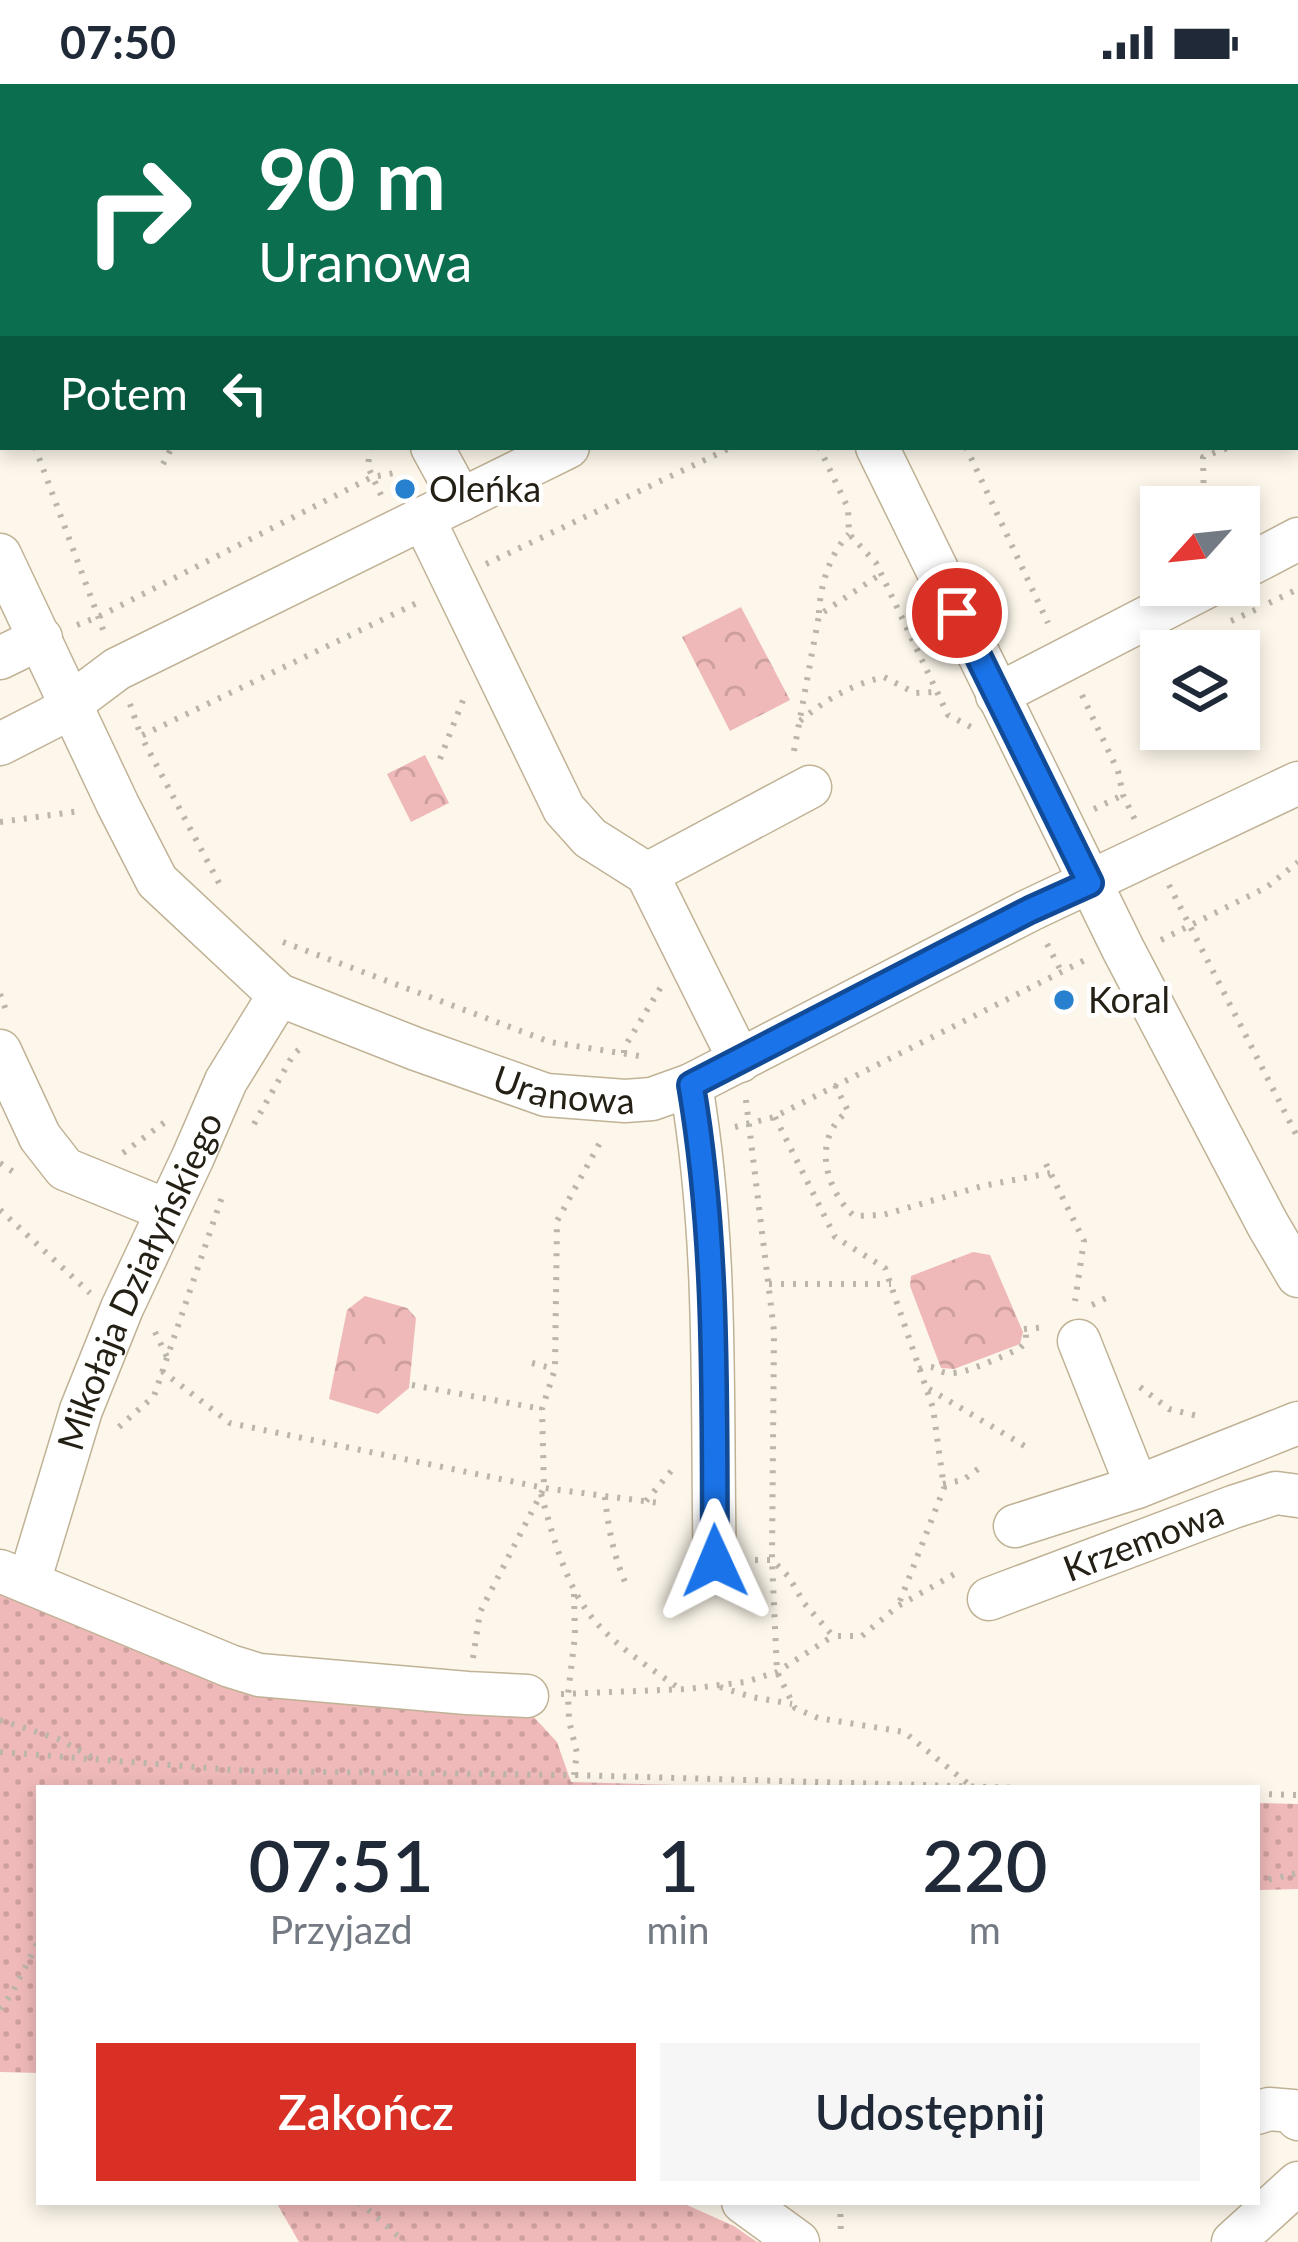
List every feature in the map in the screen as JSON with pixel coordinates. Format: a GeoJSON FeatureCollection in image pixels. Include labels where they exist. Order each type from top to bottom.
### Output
{"type":"FeatureCollection","features":[{"type":"Feature","properties":{"kind":"street"},"geometry":{"type":"LineString","coordinates":[[433,450],[430,591],[564,809],[590,838],[647,874],[740,1061]]}},
{"type":"Feature","properties":{"kind":"street"},"geometry":{"type":"LineString","coordinates":[[878,450],[989,714],[1090,883],[1298,1276]]}},
{"type":"Feature","properties":{"kind":"street"},"geometry":{"type":"LineString","coordinates":[[0,744],[53,717],[117,669],[428,516],[544,452]]}},
{"type":"Feature","properties":{"kind":"street"},"geometry":{"type":"LineString","coordinates":[[1260,559],[1298,539]]}},
{"type":"Feature","properties":{"kind":"street","name":"Uranowa"},"geometry":{"type":"LineString","coordinates":[[0,555],[157,881],[279,995],[546,1095],[652,1099],[675,1072],[740,1061],[1010,921],[1298,783]]}},
{"type":"Feature","properties":{"kind":"street"},"geometry":{"type":"LineString","coordinates":[[989,714],[1066,660],[1170,606]]}},
{"type":"Feature","properties":{"kind":"street"},"geometry":{"type":"LineString","coordinates":[[0,658],[41,638]]}},
{"type":"Feature","properties":{"kind":"street"},"geometry":{"type":"LineString","coordinates":[[647,874],[810,788]]}},
{"type":"Feature","properties":{"kind":"street","name":"Mikołaja Działyńskiego"},"geometry":{"type":"LineString","coordinates":[[279,995],[226,1081],[166,1210],[135,1313],[81,1410],[15,1577],[259,1675],[548,1695]]}},
{"type":"Feature","properties":{"kind":"street"},"geometry":{"type":"LineString","coordinates":[[0,1051],[40,1137],[64,1169],[166,1210]]}},
{"type":"Feature","properties":{"kind":"street"},"geometry":{"type":"LineString","coordinates":[[675,1072],[699,1131],[707,1193],[713,1304],[715,1570]]}},
{"type":"Feature","properties":{"kind":"street"},"geometry":{"type":"LineString","coordinates":[[1079,1341],[1137,1487]]}},
{"type":"Feature","properties":{"kind":"street"},"geometry":{"type":"LineString","coordinates":[[1015,1526],[1137,1487],[1298,1423]]}},
{"type":"Feature","properties":{"kind":"street","name":"Krzemowa"},"geometry":{"type":"LineString","coordinates":[[982,1581],[1276,1493],[1298,1496]]}},
{"type":"Feature","properties":{"kind":"street"},"geometry":{"type":"LineString","coordinates":[[1260,2112],[1293,2111],[1298,2119]]}},
{"type":"Feature","properties":{"kind":"street"},"geometry":{"type":"LineString","coordinates":[[1233,2242],[1298,2183]]}},
{"type":"Feature","properties":{"kind":"street"},"geometry":{"type":"LineString","coordinates":[[749,2205],[798,2242]]}},
{"type":"Feature","properties":{"kind":"path"},"geometry":{"type":"LineString","coordinates":[[36,450],[98,617],[372,477]]}},
{"type":"Feature","properties":{"kind":"path"},"geometry":{"type":"LineString","coordinates":[[163,464],[170,450]]}},
{"type":"Feature","properties":{"kind":"path"},"geometry":{"type":"LineString","coordinates":[[370,450],[372,477],[428,516]]}},
{"type":"Feature","properties":{"kind":"path"},"geometry":{"type":"LineString","coordinates":[[222,889],[141,736],[726,450]]}},
{"type":"Feature","properties":{"kind":"path"},"geometry":{"type":"LineString","coordinates":[[820,450],[848,508],[849,534],[876,563],[948,716],[989,714]]}},
{"type":"Feature","properties":{"kind":"path"},"geometry":{"type":"LineString","coordinates":[[967,450],[1118,771],[1123,795]]}},
{"type":"Feature","properties":{"kind":"path"},"geometry":{"type":"LineString","coordinates":[[1204,486],[1203,458],[1223,450]]}},
{"type":"Feature","properties":{"kind":"path"},"geometry":{"type":"LineString","coordinates":[[810,788],[794,752],[820,594],[839,544],[849,534]]}},
{"type":"Feature","properties":{"kind":"path"},"geometry":{"type":"LineString","coordinates":[[819,615],[881,574]]}},
{"type":"Feature","properties":{"kind":"path"},"geometry":{"type":"LineString","coordinates":[[800,721],[856,685],[884,677],[915,693],[937,692]]}},
{"type":"Feature","properties":{"kind":"path"},"geometry":{"type":"LineString","coordinates":[[440,759],[466,692]]}},
{"type":"Feature","properties":{"kind":"path"},"geometry":{"type":"LineString","coordinates":[[0,822],[96,808]]}},
{"type":"Feature","properties":{"kind":"path"},"geometry":{"type":"LineString","coordinates":[[1152,944],[1267,887],[1298,862]]}},
{"type":"Feature","properties":{"kind":"path"},"geometry":{"type":"LineString","coordinates":[[1190,926],[1298,1138]]}},
{"type":"Feature","properties":{"kind":"path"},"geometry":{"type":"LineString","coordinates":[[624,1054],[660,989],[676,933]]}},
{"type":"Feature","properties":{"kind":"path"},"geometry":{"type":"LineString","coordinates":[[272,938],[550,1042],[624,1054],[675,1072]]}},
{"type":"Feature","properties":{"kind":"path"},"geometry":{"type":"LineString","coordinates":[[699,1131],[751,1125],[774,1117],[1098,954]]}},
{"type":"Feature","properties":{"kind":"path"},"geometry":{"type":"LineString","coordinates":[[247,1137],[292,1055],[309,1041]]}},
{"type":"Feature","properties":{"kind":"path"},"geometry":{"type":"LineString","coordinates":[[740,1061],[774,1331],[772,1560],[777,1672],[795,1708],[818,1718],[904,1732],[971,1785]]}},
{"type":"Feature","properties":{"kind":"path"},"geometry":{"type":"LineString","coordinates":[[835,1085],[848,1111],[835,1121],[824,1162],[841,1204],[854,1216],[883,1215],[1048,1168],[1084,1241],[1072,1326],[1079,1341]]}},
{"type":"Feature","properties":{"kind":"path"},"geometry":{"type":"LineString","coordinates":[[625,1101],[626,1123],[602,1138],[556,1221],[555,1369],[542,1409],[543,1491],[574,1589],[586,1610],[619,1644],[680,1689]]}},
{"type":"Feature","properties":{"kind":"path"},"geometry":{"type":"LineString","coordinates":[[774,1117],[835,1238],[885,1268],[933,1408],[944,1484],[898,1606]]}},
{"type":"Feature","properties":{"kind":"path"},"geometry":{"type":"LineString","coordinates":[[585,1134],[602,1138]]}},
{"type":"Feature","properties":{"kind":"path"},"geometry":{"type":"LineString","coordinates":[[154,1396],[230,1172]]}},
{"type":"Feature","properties":{"kind":"path"},"geometry":{"type":"LineString","coordinates":[[0,1210],[85,1290],[135,1313],[167,1358]]}},
{"type":"Feature","properties":{"kind":"path"},"geometry":{"type":"LineString","coordinates":[[769,1284],[891,1283]]}},
{"type":"Feature","properties":{"kind":"path"},"geometry":{"type":"LineString","coordinates":[[919,1369],[931,1365],[949,1373],[966,1370],[1019,1349],[1026,1342],[1026,1329]]}},
{"type":"Feature","properties":{"kind":"path"},"geometry":{"type":"LineString","coordinates":[[532,1363],[555,1369]]}},
{"type":"Feature","properties":{"kind":"path"},"geometry":{"type":"LineString","coordinates":[[162,1371],[230,1423],[543,1491],[659,1503]]}},
{"type":"Feature","properties":{"kind":"path"},"geometry":{"type":"LineString","coordinates":[[1097,1388],[1130,1373],[1142,1389],[1169,1409],[1215,1425]]}},
{"type":"Feature","properties":{"kind":"path"},"geometry":{"type":"LineString","coordinates":[[412,1385],[542,1409]]}},
{"type":"Feature","properties":{"kind":"path"},"geometry":{"type":"LineString","coordinates":[[926,1387],[1028,1448]]}},
{"type":"Feature","properties":{"kind":"path"},"geometry":{"type":"LineString","coordinates":[[944,1484],[963,1480],[982,1466]]}},
{"type":"Feature","properties":{"kind":"path"},"geometry":{"type":"LineString","coordinates":[[476,1637],[480,1612],[543,1491]]}},
{"type":"Feature","properties":{"kind":"path"},"geometry":{"type":"LineString","coordinates":[[605,1497],[608,1526],[625,1582]]}},
{"type":"Feature","properties":{"kind":"path"},"geometry":{"type":"LineString","coordinates":[[772,1560],[833,1636]]}},
{"type":"Feature","properties":{"kind":"path"},"geometry":{"type":"LineString","coordinates":[[548,1695],[745,1682],[777,1672],[833,1636],[862,1636],[898,1606],[982,1581]]}},
{"type":"Feature","properties":{"kind":"path"},"geometry":{"type":"LineString","coordinates":[[548,1695],[575,1636],[574,1589]]}},
{"type":"Feature","properties":{"kind":"path"},"geometry":{"type":"LineString","coordinates":[[716,1686],[792,1703]]}},
{"type":"Feature","properties":{"kind":"path"},"geometry":{"type":"LineString","coordinates":[[548,1695],[569,1721],[577,1753],[574,1774]]}},
{"type":"Feature","properties":{"kind":"path"},"geometry":{"type":"LineString","coordinates":[[0,1720],[58,1739],[95,1759]]}},
{"type":"Feature","properties":{"kind":"path"},"geometry":{"type":"LineString","coordinates":[[0,1752],[248,1771],[574,1774],[939,1785]]}},
{"type":"Feature","properties":{"kind":"path"},"geometry":{"type":"LineString","coordinates":[[1260,1794],[1298,1795]]}},
{"type":"Feature","properties":{"kind":"path"},"geometry":{"type":"LineString","coordinates":[[1260,1881],[1298,1874]]}},
{"type":"Feature","properties":{"kind":"path"},"geometry":{"type":"LineString","coordinates":[[0,2009],[36,1946]]}},
{"type":"Feature","properties":{"kind":"path"},"geometry":{"type":"LineString","coordinates":[[362,2205],[405,2242]]}},
{"type":"Feature","properties":{"kind":"path"},"geometry":{"type":"LineString","coordinates":[[839,2205],[841,2237]]}},
{"type":"Feature","properties":{"kind":"green space"},"geometry":{"type":"Polygon","coordinates":[[[741,607],[790,700],[730,731],[682,637],[741,607]]]}},
{"type":"Feature","properties":{"kind":"green space"},"geometry":{"type":"Polygon","coordinates":[[[425,755],[449,803],[411,822],[387,774],[425,755]]]}},
{"type":"Feature","properties":{"kind":"green space"},"geometry":{"type":"Polygon","coordinates":[[[973,1252],[990,1255],[1023,1332],[1020,1344],[954,1369],[941,1368],[910,1286],[911,1276],[973,1252]]]}},
{"type":"Feature","properties":{"kind":"green space"},"geometry":{"type":"Polygon","coordinates":[[[365,1296],[407,1308],[416,1318],[409,1388],[378,1414],[329,1399],[347,1310],[365,1296]]]}},
{"type":"Feature","properties":{"kind":"green space"},"geometry":{"type":"Polygon","coordinates":[[[0,1593],[211,1680],[532,1715],[557,1742],[571,1782],[675,1785],[36,1785],[36,2073],[0,2072],[0,1593]]]}},
{"type":"Feature","properties":{"kind":"green space"},"geometry":{"type":"Polygon","coordinates":[[[1260,1803],[1298,1804],[1298,1889],[1260,1890],[1260,1803]]]}},
{"type":"Feature","properties":{"kind":"green space"},"geometry":{"type":"Polygon","coordinates":[[[278,2205],[687,2205],[757,2242],[299,2242],[278,2205]]]}},
{"type":"Feature","properties":{"kind":"place","name":"Oleńka"},"geometry":{"type":"Point","coordinates":[405,489]}},
{"type":"Feature","properties":{"kind":"place","name":"Koral"},"geometry":{"type":"Point","coordinates":[1064,1000]}},
{"type":"Feature","properties":{"kind":"route"},"geometry":{"type":"LineString","coordinates":[[715,1561],[713,1304],[703,1152],[691,1085],[1090,883],[957,613]]}}]}
